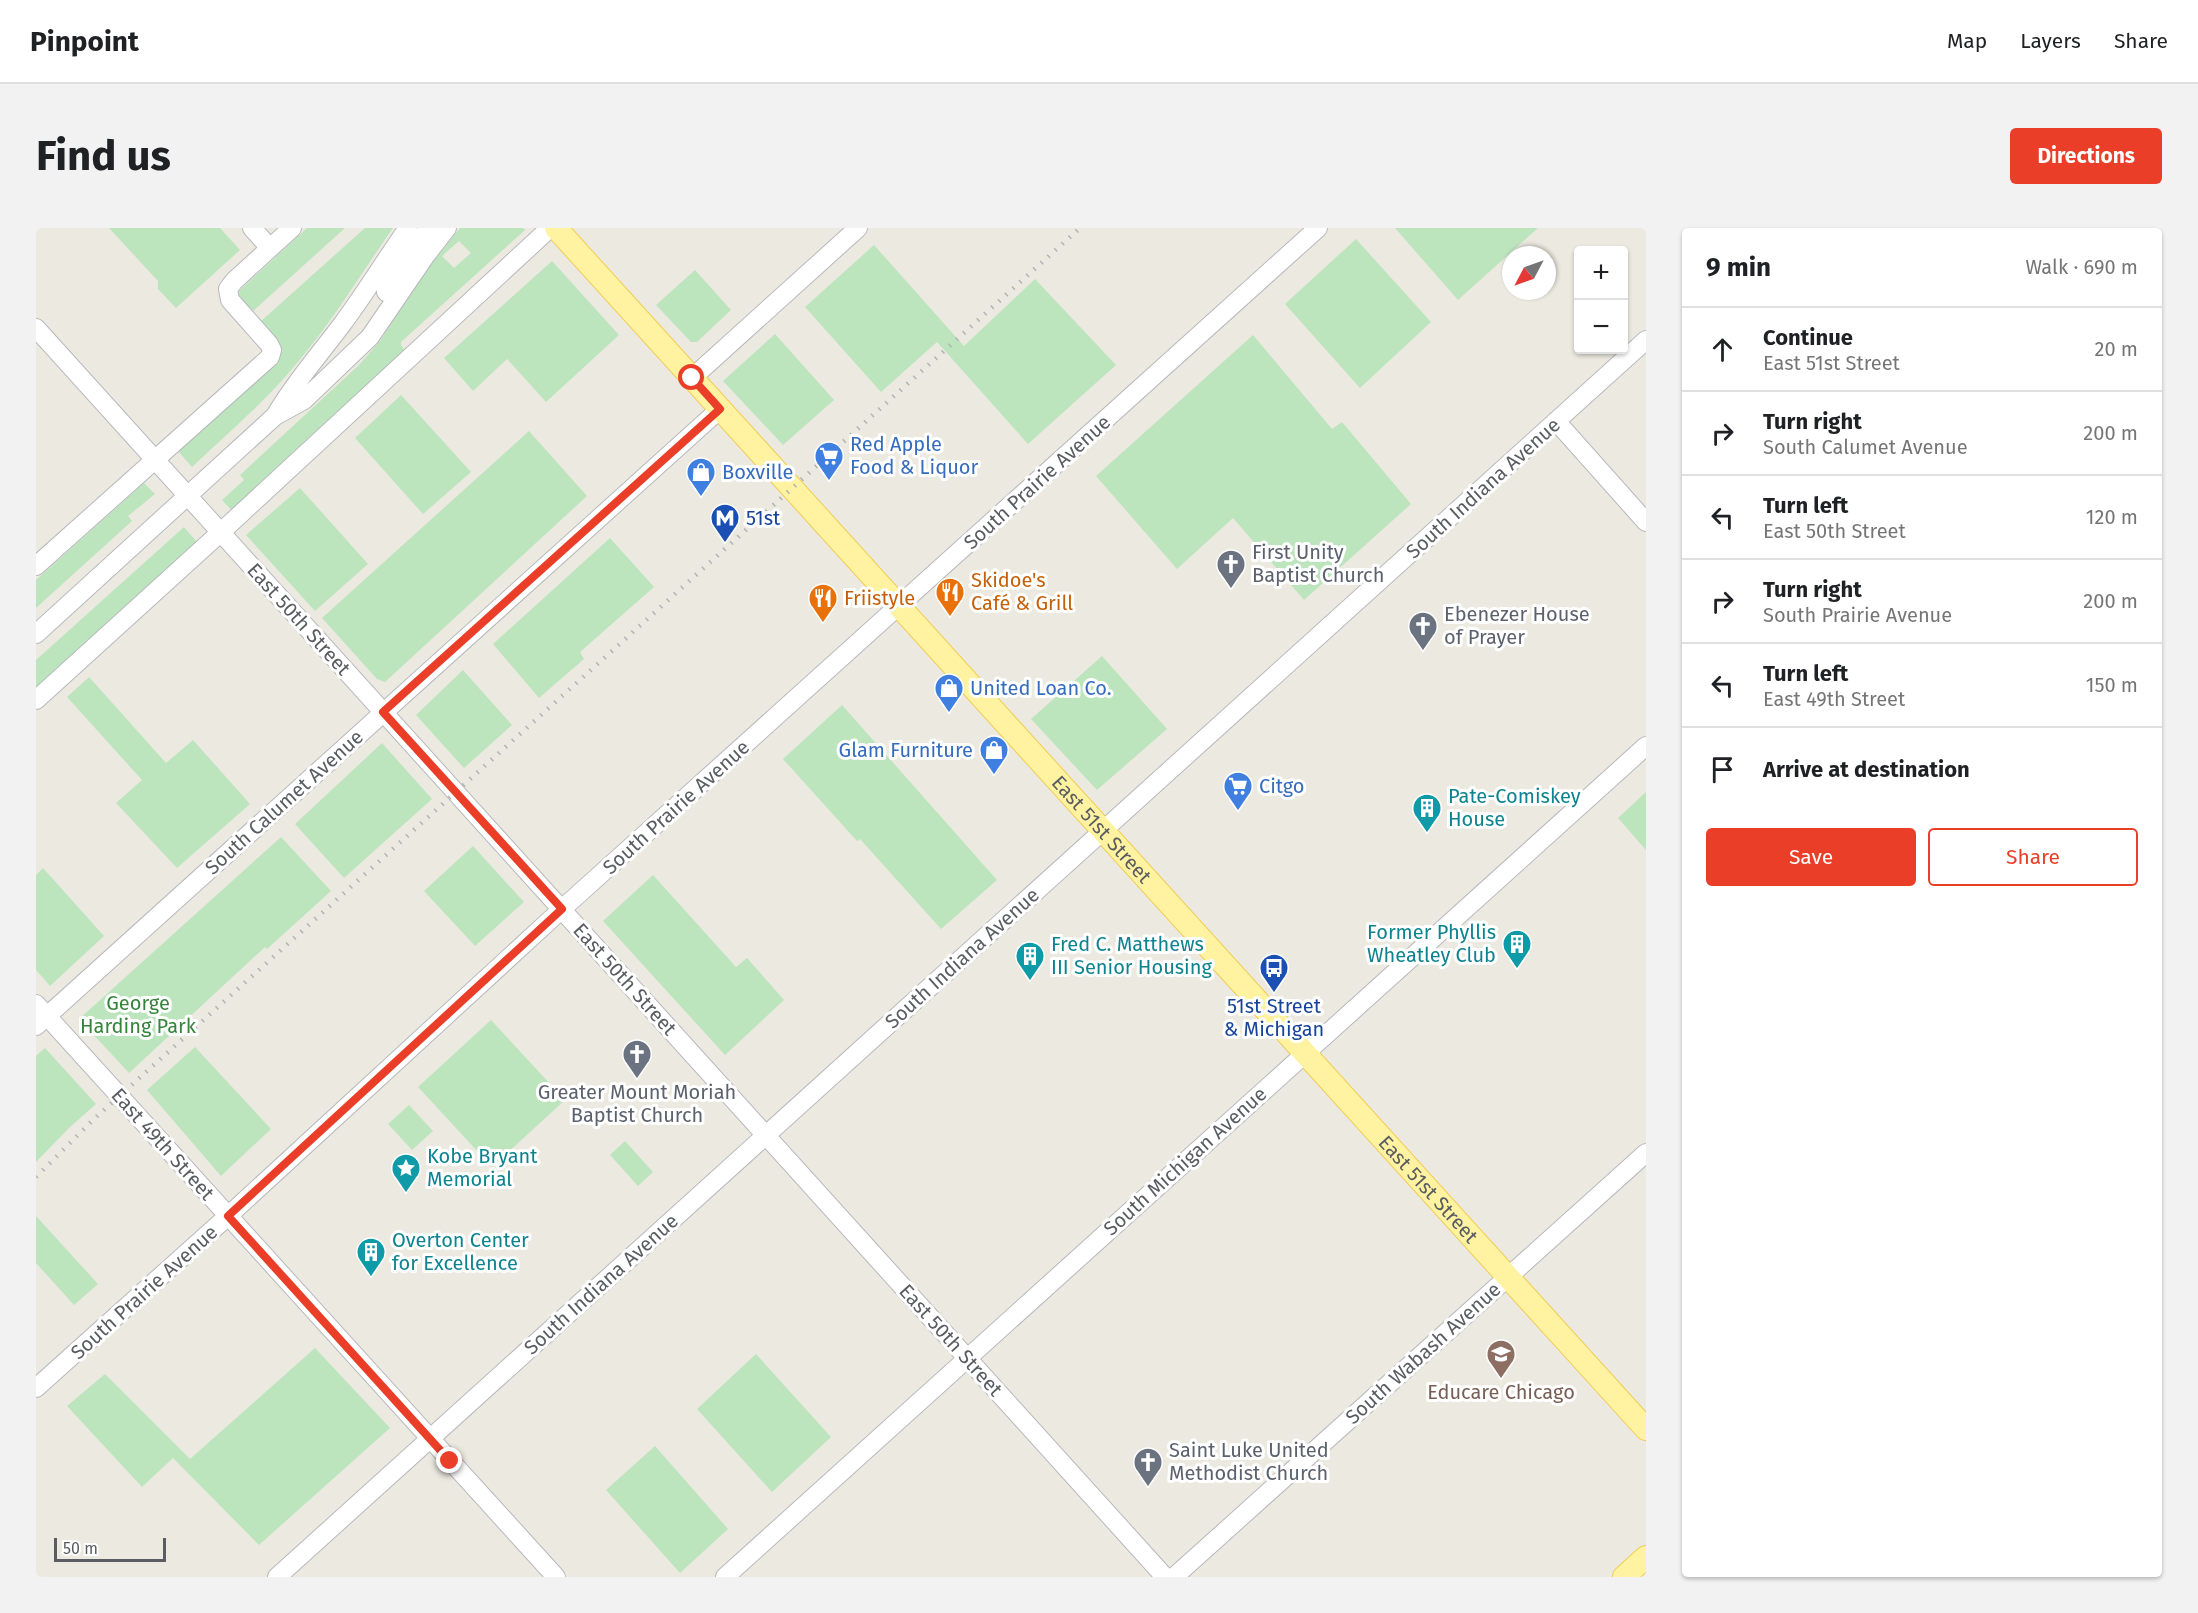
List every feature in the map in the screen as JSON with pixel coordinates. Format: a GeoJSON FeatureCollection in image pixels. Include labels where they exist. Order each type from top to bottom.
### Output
{"type":"FeatureCollection","features":[{"type":"Feature","properties":{"kind":"main road","name":"East 51st Street"},"geometry":{"type":"LineString","coordinates":[[556,228],[1646,1429]]}},
{"type":"Feature","properties":{"kind":"main road"},"geometry":{"type":"LineString","coordinates":[[1624,1577],[1646,1557]]}},
{"type":"Feature","properties":{"kind":"street"},"geometry":{"type":"LineString","coordinates":[[252,228],[270,248]]}},
{"type":"Feature","properties":{"kind":"street"},"geometry":{"type":"LineString","coordinates":[[36,566],[270,357],[272,350],[270,344],[230,300],[228,289],[234,280],[292,228]]}},
{"type":"Feature","properties":{"kind":"street"},"geometry":{"type":"LineString","coordinates":[[275,416],[289,391],[319,356],[357,304],[408,228]]}},
{"type":"Feature","properties":{"kind":"street"},"geometry":{"type":"LineString","coordinates":[[356,349],[359,336],[410,253],[429,228]]}},
{"type":"Feature","properties":{"kind":"street"},"geometry":{"type":"LineString","coordinates":[[36,634],[275,416],[304,400],[370,337],[447,228]]}},
{"type":"Feature","properties":{"kind":"street"},"geometry":{"type":"LineString","coordinates":[[36,700],[550,228]]}},
{"type":"Feature","properties":{"kind":"street"},"geometry":{"type":"LineString","coordinates":[[692,378],[858,228]]}},
{"type":"Feature","properties":{"kind":"street","name":"South Prairie Avenue"},"geometry":{"type":"LineString","coordinates":[[36,1388],[228,1216],[562,909],[1318,228]]}},
{"type":"Feature","properties":{"kind":"street","name":"East 50th Street"},"geometry":{"type":"LineString","coordinates":[[36,328],[1165,1577]]}},
{"type":"Feature","properties":{"kind":"street","name":"South Indiana Avenue"},"geometry":{"type":"LineString","coordinates":[[278,1577],[1646,340]]}},
{"type":"Feature","properties":{"kind":"street","name":"South Calumet Avenue"},"geometry":{"type":"LineString","coordinates":[[40,1015],[383,712],[720,409]]}},
{"type":"Feature","properties":{"kind":"street"},"geometry":{"type":"LineString","coordinates":[[1556,421],[1646,522]]}},
{"type":"Feature","properties":{"kind":"street","name":"South Michigan Avenue"},"geometry":{"type":"LineString","coordinates":[[725,1577],[1646,746]]}},
{"type":"Feature","properties":{"kind":"street","name":"East 49th Street"},"geometry":{"type":"LineString","coordinates":[[40,1015],[228,1216],[556,1577]]}},
{"type":"Feature","properties":{"kind":"street","name":"South Wabash Avenue"},"geometry":{"type":"LineString","coordinates":[[1173,1577],[1646,1153]]}},
{"type":"Feature","properties":{"kind":"green space"},"geometry":{"type":"Polygon","coordinates":[[[109,228],[220,228],[240,250],[176,308],[158,289],[158,281],[109,228]]]}},
{"type":"Feature","properties":{"kind":"green space"},"geometry":{"type":"Polygon","coordinates":[[[307,228],[345,228],[252,312],[239,297],[239,291],[307,228]]]}},
{"type":"Feature","properties":{"kind":"green space"},"geometry":{"type":"Polygon","coordinates":[[[365,228],[393,228],[335,314],[297,363],[260,404],[192,467],[178,451],[277,362],[280,356],[280,345],[274,335],[260,322],[365,228]]]}},
{"type":"Feature","properties":{"kind":"green space"},"geometry":{"type":"Polygon","coordinates":[[[460,228],[523,228],[525,230],[401,342],[406,352],[232,511],[222,500],[244,480],[240,475],[359,365],[380,341],[421,277],[460,228]],[[459,241],[442,256],[454,268],[471,253],[459,241]]]}},
{"type":"Feature","properties":{"kind":"green space"},"geometry":{"type":"Polygon","coordinates":[[[1395,228],[1538,228],[1518,246],[1502,246],[1502,260],[1458,300],[1395,228]]]}},
{"type":"Feature","properties":{"kind":"green space"},"geometry":{"type":"Polygon","coordinates":[[[1356,239],[1431,322],[1360,388],[1285,304],[1356,239]]]}},
{"type":"Feature","properties":{"kind":"green space"},"geometry":{"type":"Polygon","coordinates":[[[874,245],[964,346],[1035,279],[1116,365],[1028,444],[937,342],[881,392],[805,307],[874,245]]]}},
{"type":"Feature","properties":{"kind":"green space"},"geometry":{"type":"Polygon","coordinates":[[[552,261],[619,335],[546,402],[507,359],[473,391],[444,358],[552,261]]]}},
{"type":"Feature","properties":{"kind":"green space"},"geometry":{"type":"Polygon","coordinates":[[[695,270],[731,310],[697,342],[691,342],[656,305],[695,270]]]}},
{"type":"Feature","properties":{"kind":"green space"},"geometry":{"type":"Polygon","coordinates":[[[775,334],[834,400],[783,445],[723,381],[775,334]]]}},
{"type":"Feature","properties":{"kind":"green space"},"geometry":{"type":"Polygon","coordinates":[[[1253,335],[1332,429],[1342,422],[1411,504],[1304,600],[1233,518],[1177,569],[1096,476],[1253,335]]]}},
{"type":"Feature","properties":{"kind":"green space"},"geometry":{"type":"Polygon","coordinates":[[[401,395],[471,472],[423,514],[355,438],[401,395]]]}},
{"type":"Feature","properties":{"kind":"green space"},"geometry":{"type":"Polygon","coordinates":[[[529,431],[587,496],[385,682],[377,679],[322,618],[529,431]]]}},
{"type":"Feature","properties":{"kind":"green space"},"geometry":{"type":"Polygon","coordinates":[[[144,483],[155,494],[128,516],[132,521],[36,608],[36,580],[144,483]]]}},
{"type":"Feature","properties":{"kind":"green space"},"geometry":{"type":"Polygon","coordinates":[[[300,488],[368,564],[315,611],[246,535],[300,488]]]}},
{"type":"Feature","properties":{"kind":"green space"},"geometry":{"type":"Polygon","coordinates":[[[184,527],[197,542],[36,688],[36,660],[184,527]]]}},
{"type":"Feature","properties":{"kind":"green space"},"geometry":{"type":"Polygon","coordinates":[[[610,538],[654,587],[580,652],[584,659],[539,698],[493,644],[610,538]]]}},
{"type":"Feature","properties":{"kind":"green space"},"geometry":{"type":"Polygon","coordinates":[[[1102,656],[1167,729],[1097,790],[1031,719],[1102,656]]]}},
{"type":"Feature","properties":{"kind":"green space"},"geometry":{"type":"Polygon","coordinates":[[[463,670],[512,725],[464,768],[416,715],[463,670]]]}},
{"type":"Feature","properties":{"kind":"green space"},"geometry":{"type":"Polygon","coordinates":[[[89,677],[166,763],[193,740],[250,804],[177,868],[116,803],[142,780],[67,697],[89,677]]]}},
{"type":"Feature","properties":{"kind":"green space"},"geometry":{"type":"Polygon","coordinates":[[[842,705],[997,880],[941,929],[860,839],[857,841],[783,759],[842,705]]]}},
{"type":"Feature","properties":{"kind":"green space"},"geometry":{"type":"Polygon","coordinates":[[[382,743],[432,799],[344,878],[295,824],[382,743]]]}},
{"type":"Feature","properties":{"kind":"green space"},"geometry":{"type":"Polygon","coordinates":[[[1646,792],[1646,850],[1618,818],[1646,792]]]}},
{"type":"Feature","properties":{"kind":"green space","name":"George Harding Park"},"geometry":{"type":"Polygon","coordinates":[[[281,837],[331,891],[267,949],[265,947],[129,1073],[79,1019],[281,837]]]}},
{"type":"Feature","properties":{"kind":"green space"},"geometry":{"type":"Polygon","coordinates":[[[473,846],[524,902],[475,946],[424,891],[473,846]]]}},
{"type":"Feature","properties":{"kind":"green space"},"geometry":{"type":"Polygon","coordinates":[[[43,868],[104,936],[50,986],[36,970],[36,875],[43,868]]]}},
{"type":"Feature","properties":{"kind":"green space"},"geometry":{"type":"Polygon","coordinates":[[[653,875],[736,967],[747,958],[784,1000],[725,1055],[603,921],[653,875]]]}},
{"type":"Feature","properties":{"kind":"green space"},"geometry":{"type":"Polygon","coordinates":[[[491,1020],[565,1100],[492,1167],[418,1087],[491,1020]]]}},
{"type":"Feature","properties":{"kind":"green space"},"geometry":{"type":"Polygon","coordinates":[[[195,1047],[271,1129],[221,1176],[147,1090],[195,1047]]]}},
{"type":"Feature","properties":{"kind":"green space"},"geometry":{"type":"Polygon","coordinates":[[[45,1048],[96,1104],[36,1162],[36,1056],[45,1048]]]}},
{"type":"Feature","properties":{"kind":"green space"},"geometry":{"type":"Polygon","coordinates":[[[409,1105],[433,1131],[412,1150],[388,1124],[409,1105]]]}},
{"type":"Feature","properties":{"kind":"green space"},"geometry":{"type":"Polygon","coordinates":[[[625,1141],[653,1172],[638,1186],[610,1155],[625,1141]]]}},
{"type":"Feature","properties":{"kind":"green space"},"geometry":{"type":"Polygon","coordinates":[[[36,1216],[98,1284],[74,1305],[36,1263],[36,1216]]]}},
{"type":"Feature","properties":{"kind":"green space"},"geometry":{"type":"Polygon","coordinates":[[[315,1348],[390,1428],[259,1545],[173,1458],[142,1487],[67,1406],[105,1374],[190,1459],[315,1348]]]}},
{"type":"Feature","properties":{"kind":"green space"},"geometry":{"type":"Polygon","coordinates":[[[756,1354],[831,1437],[772,1492],[697,1409],[756,1354]]]}},
{"type":"Feature","properties":{"kind":"green space"},"geometry":{"type":"Polygon","coordinates":[[[655,1446],[728,1529],[680,1573],[606,1490],[655,1446]]]}},
{"type":"Feature","properties":{"kind":"railway"},"geometry":{"type":"LineString","coordinates":[[36,1177],[94,1119],[1080,228]]}},
{"type":"Feature","properties":{"kind":"place","name":"Red Apple Food & Liquor"},"geometry":{"type":"Point","coordinates":[829,482]}},
{"type":"Feature","properties":{"kind":"place","name":"Boxville"},"geometry":{"type":"Point","coordinates":[701,498]}},
{"type":"Feature","properties":{"kind":"place","name":"51st"},"geometry":{"type":"Point","coordinates":[725,544]}},
{"type":"Feature","properties":{"kind":"place","name":"First Unity Baptist Church"},"geometry":{"type":"Point","coordinates":[1231,590]}},
{"type":"Feature","properties":{"kind":"place","name":"Skidoe's Café & Grill"},"geometry":{"type":"Point","coordinates":[950,618]}},
{"type":"Feature","properties":{"kind":"place","name":"Friistyle"},"geometry":{"type":"Point","coordinates":[823,624]}},
{"type":"Feature","properties":{"kind":"place","name":"Ebenezer House of Prayer"},"geometry":{"type":"Point","coordinates":[1423,652]}},
{"type":"Feature","properties":{"kind":"place","name":"United Loan Co."},"geometry":{"type":"Point","coordinates":[949,714]}},
{"type":"Feature","properties":{"kind":"place","name":"Glam Furniture"},"geometry":{"type":"Point","coordinates":[994,776]}},
{"type":"Feature","properties":{"kind":"place","name":"Citgo"},"geometry":{"type":"Point","coordinates":[1238,812]}},
{"type":"Feature","properties":{"kind":"place","name":"Pate-Comiskey House"},"geometry":{"type":"Point","coordinates":[1427,834]}},
{"type":"Feature","properties":{"kind":"place","name":"Former Phyllis Wheatley Club"},"geometry":{"type":"Point","coordinates":[1517,970]}},
{"type":"Feature","properties":{"kind":"place","name":"Fred C. Matthews III Senior Housing"},"geometry":{"type":"Point","coordinates":[1030,982]}},
{"type":"Feature","properties":{"kind":"place","name":"51st Street & Michigan"},"geometry":{"type":"Point","coordinates":[1274,994]}},
{"type":"Feature","properties":{"kind":"place","name":"Greater Mount Moriah Baptist Church"},"geometry":{"type":"Point","coordinates":[637,1080]}},
{"type":"Feature","properties":{"kind":"place","name":"Kobe Bryant Memorial"},"geometry":{"type":"Point","coordinates":[406,1194]}},
{"type":"Feature","properties":{"kind":"place","name":"Overton Center for Excellence"},"geometry":{"type":"Point","coordinates":[371,1278]}},
{"type":"Feature","properties":{"kind":"place","name":"Educare Chicago"},"geometry":{"type":"Point","coordinates":[1501,1380]}},
{"type":"Feature","properties":{"kind":"place","name":"Saint Luke United Methodist Church"},"geometry":{"type":"Point","coordinates":[1148,1488]}},
{"type":"Feature","properties":{"kind":"route"},"geometry":{"type":"LineString","coordinates":[[450,1461],[228,1216],[562,909],[383,712],[720,409],[692,378]]}}]}
